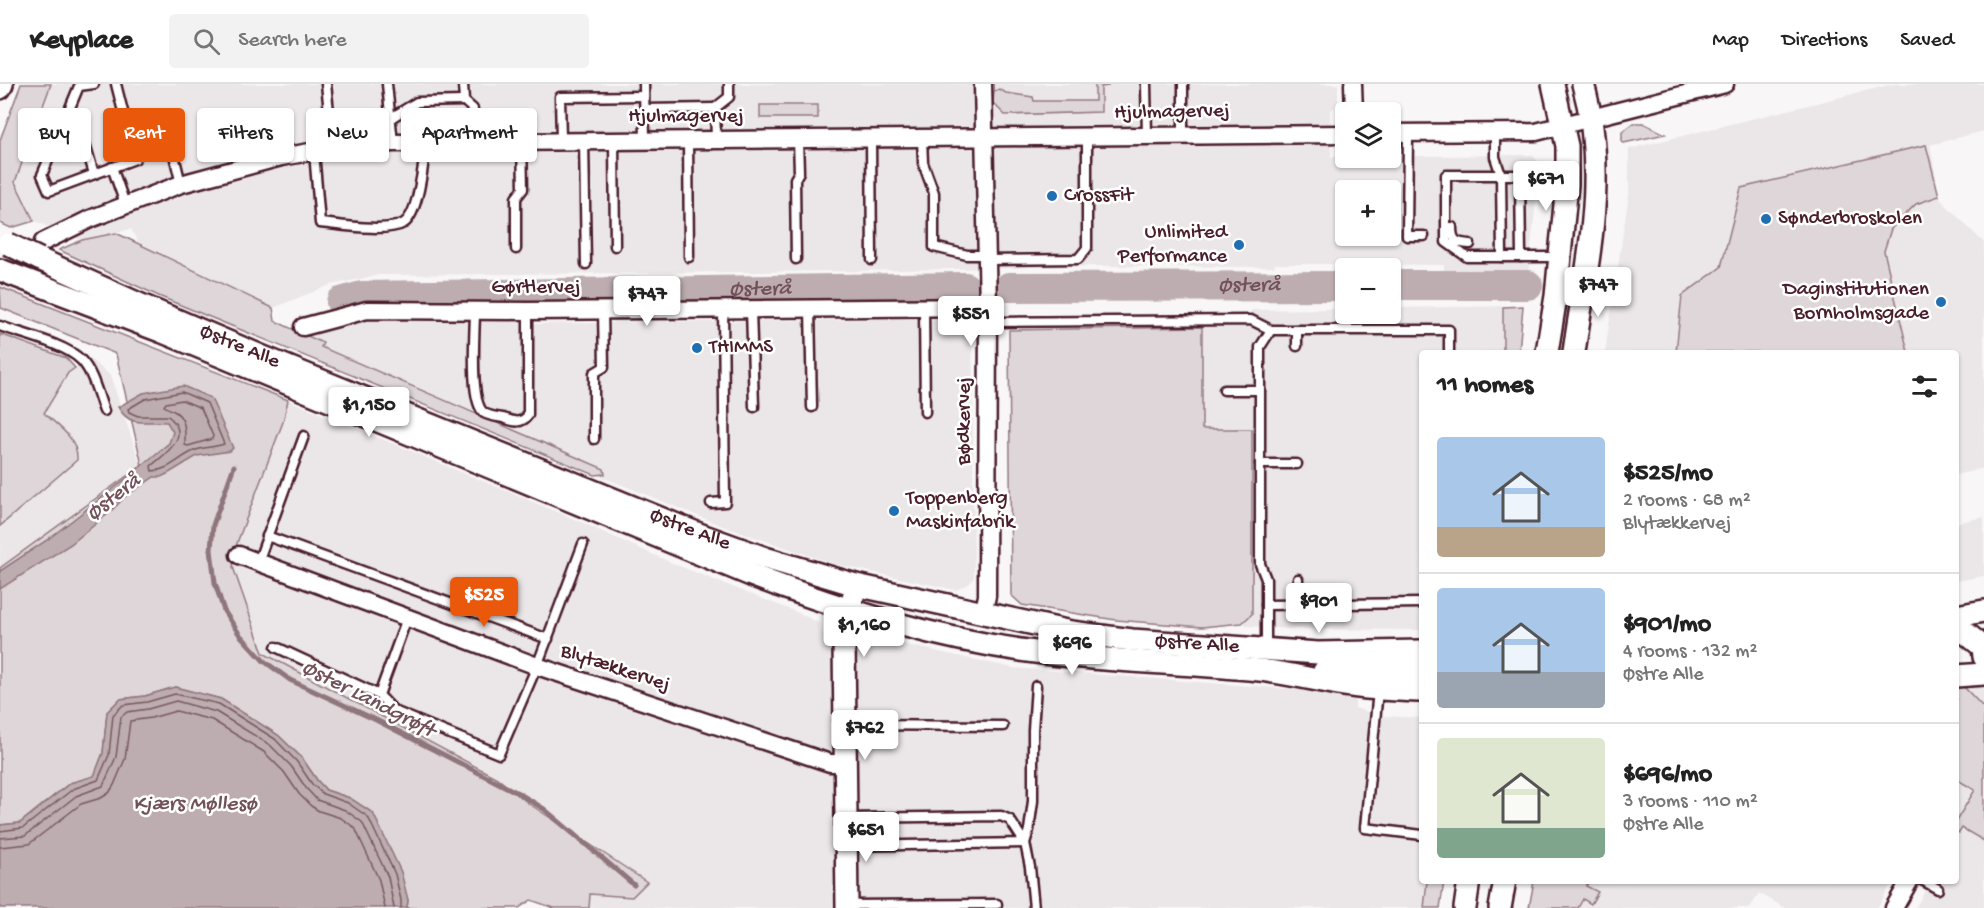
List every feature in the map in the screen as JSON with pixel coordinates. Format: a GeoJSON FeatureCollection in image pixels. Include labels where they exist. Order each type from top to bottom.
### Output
{"type":"FeatureCollection","features":[{"type":"Feature","properties":{"kind":"street","name":"Bødkervej"},"geometry":{"type":"LineString","coordinates":[[983,84],[988,314],[987,596],[983,614]]}},
{"type":"Feature","properties":{"kind":"street"},"geometry":{"type":"LineString","coordinates":[[1353,84],[1354,102]]}},
{"type":"Feature","properties":{"kind":"street"},"geometry":{"type":"LineString","coordinates":[[1547,350],[1561,257],[1567,184],[1567,146],[1553,84]]}},
{"type":"Feature","properties":{"kind":"street"},"geometry":{"type":"LineString","coordinates":[[1574,350],[1596,192],[1596,154],[1592,117],[1583,84]]}},
{"type":"Feature","properties":{"kind":"street"},"geometry":{"type":"LineString","coordinates":[[1401,133],[1536,132],[1725,84]]}},
{"type":"Feature","properties":{"kind":"street","name":"Hjulmagervej"},"geometry":{"type":"LineString","coordinates":[[537,141],[1335,134]]}},
{"type":"Feature","properties":{"kind":"street","name":"Hjulmagervej"},"geometry":{"type":"LineString","coordinates":[[389,143],[401,143]]}},
{"type":"Feature","properties":{"kind":"street","name":"Hjulmagervej"},"geometry":{"type":"LineString","coordinates":[[41,250],[90,219],[125,204],[181,184],[262,162]]}},
{"type":"Feature","properties":{"kind":"street","name":"Østre Alle"},"geometry":{"type":"LineString","coordinates":[[4,242],[41,250],[139,304],[263,357],[704,536],[765,558],[856,585],[1071,632],[1263,660],[1378,690],[1419,691]]}},
{"type":"Feature","properties":{"kind":"street","name":"Østre Alle"},"geometry":{"type":"LineString","coordinates":[[4,272],[163,332],[751,575],[849,611],[957,638],[1041,653],[1086,658],[1263,660],[1318,653],[1419,651]]}},
{"type":"Feature","properties":{"kind":"street","name":"Gørtlervej"},"geometry":{"type":"LineString","coordinates":[[303,327],[367,310],[528,311],[924,307],[988,314]]}},
{"type":"Feature","properties":{"kind":"street","name":"Blytækkervej"},"geometry":{"type":"LineString","coordinates":[[239,555],[537,666],[830,763],[845,764]]}},
{"type":"Feature","properties":{"kind":"street"},"geometry":{"type":"LineString","coordinates":[[847,907],[844,641],[856,585]]}},
{"type":"Feature","properties":{"kind":"street"},"geometry":{"type":"LineString","coordinates":[[1959,615],[1984,611]]}},
{"type":"Feature","properties":{"kind":"street"},"geometry":{"type":"LineString","coordinates":[[1959,630],[1967,634],[1984,649]]}},
{"type":"Feature","properties":{"kind":"street"},"geometry":{"type":"LineString","coordinates":[[1959,649],[1984,649]]}},
{"type":"Feature","properties":{"kind":"street"},"geometry":{"type":"LineString","coordinates":[[1263,660],[1419,671]]}},
{"type":"Feature","properties":{"kind":"street"},"geometry":{"type":"LineString","coordinates":[[1959,676],[1984,674]]}},
{"type":"Feature","properties":{"kind":"street"},"geometry":{"type":"LineString","coordinates":[[1465,908],[1468,884]]}},
{"type":"Feature","properties":{"kind":"street"},"geometry":{"type":"LineString","coordinates":[[1500,908],[1504,884]]}},
{"type":"Feature","properties":{"kind":"street"},"geometry":{"type":"LineString","coordinates":[[1894,908],[1908,884]]}},
{"type":"Feature","properties":{"kind":"lane"},"geometry":{"type":"LineString","coordinates":[[70,108],[79,86],[94,84]]}},
{"type":"Feature","properties":{"kind":"lane"},"geometry":{"type":"LineString","coordinates":[[47,162],[42,175],[50,191],[135,159],[116,84]]}},
{"type":"Feature","properties":{"kind":"lane"},"geometry":{"type":"LineString","coordinates":[[326,84],[329,108]]}},
{"type":"Feature","properties":{"kind":"lane"},"geometry":{"type":"LineString","coordinates":[[387,84],[393,143]]}},
{"type":"Feature","properties":{"kind":"lane"},"geometry":{"type":"LineString","coordinates":[[463,84],[464,101]]}},
{"type":"Feature","properties":{"kind":"lane"},"geometry":{"type":"LineString","coordinates":[[644,84],[645,140]]}},
{"type":"Feature","properties":{"kind":"lane"},"geometry":{"type":"LineString","coordinates":[[644,109],[716,108],[729,97],[729,84]]}},
{"type":"Feature","properties":{"kind":"lane"},"geometry":{"type":"LineString","coordinates":[[1146,84],[1146,136]]}},
{"type":"Feature","properties":{"kind":"lane"},"geometry":{"type":"LineString","coordinates":[[1183,84],[1183,135]]}},
{"type":"Feature","properties":{"kind":"lane"},"geometry":{"type":"LineString","coordinates":[[561,140],[560,97],[644,96]]}},
{"type":"Feature","properties":{"kind":"lane"},"geometry":{"type":"LineString","coordinates":[[391,118],[417,102],[464,101],[472,108]]}},
{"type":"Feature","properties":{"kind":"lane"},"geometry":{"type":"LineString","coordinates":[[716,108],[716,139]]}},
{"type":"Feature","properties":{"kind":"lane"},"geometry":{"type":"LineString","coordinates":[[1495,132],[1495,156],[1501,175],[1498,243],[1502,257]]}},
{"type":"Feature","properties":{"kind":"lane"},"geometry":{"type":"LineString","coordinates":[[1408,133],[1407,236],[1424,236]]}},
{"type":"Feature","properties":{"kind":"lane"},"geometry":{"type":"LineString","coordinates":[[922,138],[923,163],[934,193],[934,247],[987,258],[1078,259],[1087,248],[1087,136]]}},
{"type":"Feature","properties":{"kind":"lane"},"geometry":{"type":"LineString","coordinates":[[871,138],[872,260]]}},
{"type":"Feature","properties":{"kind":"lane"},"geometry":{"type":"LineString","coordinates":[[796,259],[795,179],[799,172],[798,139]]}},
{"type":"Feature","properties":{"kind":"lane"},"geometry":{"type":"LineString","coordinates":[[584,140],[586,264]]}},
{"type":"Feature","properties":{"kind":"lane"},"geometry":{"type":"LineString","coordinates":[[614,140],[615,246]]}},
{"type":"Feature","properties":{"kind":"lane"},"geometry":{"type":"LineString","coordinates":[[688,140],[689,256]]}},
{"type":"Feature","properties":{"kind":"lane"},"geometry":{"type":"LineString","coordinates":[[90,162],[94,174]]}},
{"type":"Feature","properties":{"kind":"lane"},"geometry":{"type":"LineString","coordinates":[[176,162],[181,184]]}},
{"type":"Feature","properties":{"kind":"lane"},"geometry":{"type":"LineString","coordinates":[[315,162],[320,223],[383,228],[404,223],[413,214],[422,162]]}},
{"type":"Feature","properties":{"kind":"lane"},"geometry":{"type":"LineString","coordinates":[[516,249],[516,198],[522,189],[522,162]]}},
{"type":"Feature","properties":{"kind":"lane"},"geometry":{"type":"LineString","coordinates":[[112,167],[125,204]]}},
{"type":"Feature","properties":{"kind":"lane"},"geometry":{"type":"LineString","coordinates":[[1561,257],[1467,257],[1446,242],[1446,175],[1520,175],[1567,184]]}},
{"type":"Feature","properties":{"kind":"lane"},"geometry":{"type":"LineString","coordinates":[[1451,175],[1452,237],[1458,243],[1470,244]]}},
{"type":"Feature","properties":{"kind":"lane"},"geometry":{"type":"LineString","coordinates":[[1520,175],[1521,257]]}},
{"type":"Feature","properties":{"kind":"lane"},"geometry":{"type":"LineString","coordinates":[[924,307],[925,412]]}},
{"type":"Feature","properties":{"kind":"lane"},"geometry":{"type":"LineString","coordinates":[[810,308],[812,407]]}},
{"type":"Feature","properties":{"kind":"lane"},"geometry":{"type":"LineString","coordinates":[[711,503],[725,502],[723,309]]}},
{"type":"Feature","properties":{"kind":"lane"},"geometry":{"type":"LineString","coordinates":[[751,309],[754,407]]}},
{"type":"Feature","properties":{"kind":"lane"},"geometry":{"type":"LineString","coordinates":[[594,439],[594,373],[604,368],[603,310]]}},
{"type":"Feature","properties":{"kind":"lane"},"geometry":{"type":"LineString","coordinates":[[475,311],[475,387],[478,405],[485,413],[516,422],[525,420],[528,415],[528,311]]}},
{"type":"Feature","properties":{"kind":"lane"},"geometry":{"type":"LineString","coordinates":[[988,314],[1251,320],[1270,330],[1449,330],[1449,350]]}},
{"type":"Feature","properties":{"kind":"lane"},"geometry":{"type":"LineString","coordinates":[[0,326],[70,351],[83,361],[93,380],[104,411]]}},
{"type":"Feature","properties":{"kind":"lane"},"geometry":{"type":"LineString","coordinates":[[1263,660],[1266,579],[1260,564],[1260,347],[1270,330]]}},
{"type":"Feature","properties":{"kind":"lane"},"geometry":{"type":"LineString","coordinates":[[1297,330],[1297,346]]}},
{"type":"Feature","properties":{"kind":"lane"},"geometry":{"type":"LineString","coordinates":[[1224,390],[1260,390]]}},
{"type":"Feature","properties":{"kind":"lane"},"geometry":{"type":"LineString","coordinates":[[258,562],[304,436]]}},
{"type":"Feature","properties":{"kind":"lane"},"geometry":{"type":"LineString","coordinates":[[1260,464],[1298,464]]}},
{"type":"Feature","properties":{"kind":"lane"},"geometry":{"type":"LineString","coordinates":[[267,536],[548,639]]}},
{"type":"Feature","properties":{"kind":"lane"},"geometry":{"type":"LineString","coordinates":[[276,646],[379,695],[394,711],[499,754],[548,639],[583,544]]}},
{"type":"Feature","properties":{"kind":"lane"},"geometry":{"type":"LineString","coordinates":[[1298,579],[1298,605]]}},
{"type":"Feature","properties":{"kind":"lane"},"geometry":{"type":"LineString","coordinates":[[1266,605],[1419,603]]}},
{"type":"Feature","properties":{"kind":"lane"},"geometry":{"type":"LineString","coordinates":[[379,695],[407,618]]}},
{"type":"Feature","properties":{"kind":"lane"},"geometry":{"type":"LineString","coordinates":[[1025,843],[1033,801],[1033,730],[1036,686]]}},
{"type":"Feature","properties":{"kind":"lane"},"geometry":{"type":"LineString","coordinates":[[1378,690],[1365,828],[1419,835]]}},
{"type":"Feature","properties":{"kind":"lane"},"geometry":{"type":"LineString","coordinates":[[845,725],[1003,726]]}},
{"type":"Feature","properties":{"kind":"lane"},"geometry":{"type":"LineString","coordinates":[[846,818],[1001,816],[1010,820],[1025,843],[1034,908]]}},
{"type":"Feature","properties":{"kind":"lane"},"geometry":{"type":"LineString","coordinates":[[846,846],[1025,843]]}},
{"type":"Feature","properties":{"kind":"lane"},"geometry":{"type":"LineString","coordinates":[[1929,884],[1938,889]]}},
{"type":"Feature","properties":{"kind":"lane"},"geometry":{"type":"LineString","coordinates":[[847,907],[997,904]]}},
{"type":"Feature","properties":{"kind":"shaded area"},"geometry":{"type":"Polygon","coordinates":[[[21,84],[51,84],[42,108],[18,108],[18,162],[22,162],[15,182],[34,221],[11,228],[0,223],[0,140],[21,84]]]}},
{"type":"Feature","properties":{"kind":"shaded area"},"geometry":{"type":"Polygon","coordinates":[[[51,84],[1338,84],[1338,102],[1335,102],[1335,107],[1330,111],[1331,157],[1335,157],[1335,168],[1401,168],[1401,156],[1532,155],[1540,163],[1528,274],[1444,274],[1444,265],[1401,265],[1401,258],[1335,258],[1335,264],[1275,264],[1274,267],[1095,266],[850,271],[379,275],[330,285],[273,308],[138,242],[131,229],[82,240],[34,221],[15,183],[23,162],[91,162],[91,108],[42,108],[51,84]]]}},
{"type":"Feature","properties":{"kind":"shaded area"},"geometry":{"type":"Polygon","coordinates":[[[1095,84],[1108,84],[1108,86],[1101,87],[1101,112],[1005,115],[993,103],[994,91],[999,89],[1006,93],[1033,97],[1034,101],[1095,101],[1095,84]]]}},
{"type":"Feature","properties":{"kind":"shaded area","name":"Sønderbroskolen"},"geometry":{"type":"Polygon","coordinates":[[[1894,84],[1984,84],[1984,131],[1930,145],[1940,199],[1984,243],[1984,468],[1959,474],[1959,350],[1605,350],[1629,194],[1629,149],[1894,84]]]}},
{"type":"Feature","properties":{"kind":"shaded area"},"geometry":{"type":"Polygon","coordinates":[[[760,105],[818,105],[818,118],[760,118],[760,105]]]}},
{"type":"Feature","properties":{"kind":"shaded area"},"geometry":{"type":"Polygon","coordinates":[[[1634,123],[1643,123],[1665,134],[1622,142],[1622,132],[1634,123]]]}},
{"type":"Feature","properties":{"kind":"shaded area"},"geometry":{"type":"Polygon","coordinates":[[[1926,145],[1939,196],[1916,204],[1891,229],[1884,251],[1908,350],[1676,350],[1682,296],[1721,267],[1741,188],[1926,145]]]}},
{"type":"Feature","properties":{"kind":"shaded area"},"geometry":{"type":"Polygon","coordinates":[[[116,233],[273,308],[275,321],[323,343],[321,347],[604,469],[605,474],[595,475],[161,297],[59,250],[82,240],[116,233]]]}},
{"type":"Feature","properties":{"kind":"shaded area"},"geometry":{"type":"Polygon","coordinates":[[[0,287],[288,400],[283,422],[237,543],[233,567],[263,653],[497,778],[528,803],[647,882],[632,897],[590,894],[589,908],[554,908],[531,900],[519,908],[407,908],[408,900],[350,798],[326,790],[302,758],[278,735],[221,699],[175,687],[145,696],[120,699],[107,712],[103,753],[94,777],[70,783],[20,823],[0,825],[0,568],[142,465],[116,354],[1,308],[0,287]]]}},
{"type":"Feature","properties":{"kind":"shaded area"},"geometry":{"type":"Polygon","coordinates":[[[1523,306],[1519,350],[1419,350],[1419,630],[1290,629],[1249,626],[1242,623],[1252,614],[1252,429],[1202,429],[1202,327],[1251,327],[1251,310],[1335,309],[1335,324],[1401,324],[1401,308],[1523,306]]]}},
{"type":"Feature","properties":{"kind":"shaded area"},"geometry":{"type":"Polygon","coordinates":[[[1523,306],[1519,350],[1503,350],[1503,307],[1523,306]]]}},
{"type":"Feature","properties":{"kind":"shaded area"},"geometry":{"type":"Polygon","coordinates":[[[523,317],[524,324],[907,319],[969,321],[972,330],[974,577],[970,583],[956,590],[834,564],[725,527],[314,359],[302,333],[361,318],[523,317]]]}},
{"type":"Feature","properties":{"kind":"shaded area"},"geometry":{"type":"Polygon","coordinates":[[[1202,327],[1202,429],[1252,429],[1252,614],[1242,623],[1202,627],[1116,620],[1022,605],[1011,595],[1009,330],[1202,327]]]}},
{"type":"Feature","properties":{"kind":"shaded area"},"geometry":{"type":"Polygon","coordinates":[[[0,334],[66,358],[75,368],[90,359],[110,375],[141,466],[0,569],[0,334]]]}},
{"type":"Feature","properties":{"kind":"shaded area"},"geometry":{"type":"Polygon","coordinates":[[[0,334],[66,358],[75,368],[68,373],[44,413],[71,439],[77,460],[0,526],[0,334]]]}},
{"type":"Feature","properties":{"kind":"shaded area"},"geometry":{"type":"Polygon","coordinates":[[[288,400],[581,522],[674,564],[796,612],[819,623],[823,634],[869,649],[879,639],[1013,668],[1315,691],[1355,699],[1355,708],[1381,716],[1419,718],[1419,884],[1444,884],[1440,908],[589,908],[590,894],[632,897],[647,882],[497,778],[263,653],[233,567],[237,543],[283,422],[288,400]]]}},
{"type":"Feature","properties":{"kind":"shaded area"},"geometry":{"type":"Polygon","coordinates":[[[1984,517],[1984,576],[1959,580],[1959,522],[1984,517]]]}},
{"type":"Feature","properties":{"kind":"shaded area"},"geometry":{"type":"Polygon","coordinates":[[[1984,681],[1984,908],[1915,908],[1929,884],[1959,884],[1959,687],[1984,681]]]}},
{"type":"Feature","properties":{"kind":"shaded area"},"geometry":{"type":"Polygon","coordinates":[[[1964,687],[1984,708],[1984,841],[1962,828],[1959,833],[1959,816],[1975,790],[1959,781],[1959,688],[1964,687]]]}},
{"type":"Feature","properties":{"kind":"shaded area"},"geometry":{"type":"Polygon","coordinates":[[[1427,884],[1444,884],[1440,908],[1424,908],[1427,884]]]}},
{"type":"Feature","properties":{"kind":"shaded area"},"geometry":{"type":"Polygon","coordinates":[[[1533,884],[1891,884],[1877,908],[1785,908],[1759,893],[1750,908],[1529,908],[1533,884]]]}},
{"type":"Feature","properties":{"kind":"shaded area"},"geometry":{"type":"Polygon","coordinates":[[[1533,884],[1587,884],[1586,886],[1598,892],[1591,904],[1583,899],[1578,908],[1529,908],[1533,884]]]}},
{"type":"Feature","properties":{"kind":"water"},"geometry":{"type":"Polygon","coordinates":[[[183,386],[211,398],[233,448],[230,451],[197,456],[161,477],[154,477],[125,497],[71,544],[0,589],[0,571],[47,540],[169,443],[173,432],[167,422],[133,421],[118,407],[143,393],[183,386]]]}},
{"type":"Feature","properties":{"kind":"water","name":"Kjærs Møllesø"},"geometry":{"type":"Polygon","coordinates":[[[175,687],[221,699],[278,735],[302,758],[326,790],[350,798],[373,813],[401,872],[408,900],[407,908],[0,908],[0,825],[20,823],[70,783],[94,776],[103,753],[107,712],[120,699],[145,696],[175,687]]]}},
{"type":"Feature","properties":{"kind":"waterway","name":"Østerå"},"geometry":{"type":"LineString","coordinates":[[1401,285],[1528,285]]}},
{"type":"Feature","properties":{"kind":"waterway","name":"Østerå"},"geometry":{"type":"LineString","coordinates":[[1009,287],[1335,286]]}},
{"type":"Feature","properties":{"kind":"waterway","name":"Østerå"},"geometry":{"type":"LineString","coordinates":[[341,302],[362,296],[965,287]]}},
{"type":"Feature","properties":{"kind":"waterway","name":"Øster Landgrøft"},"geometry":{"type":"LineString","coordinates":[[234,466],[213,525],[211,550],[215,583],[224,611],[240,635],[264,661],[290,680],[376,720],[518,793],[544,809],[634,885]]}},
{"type":"Feature","properties":{"kind":"place","name":"CrossFit"},"geometry":{"type":"Point","coordinates":[1052,196]}},
{"type":"Feature","properties":{"kind":"place","name":"Sønderbroskolen"},"geometry":{"type":"Point","coordinates":[1766,219]}},
{"type":"Feature","properties":{"kind":"place","name":"Unlimited Performance"},"geometry":{"type":"Point","coordinates":[1239,245]}},
{"type":"Feature","properties":{"kind":"place","name":"Daginstitutionen Bornholmsgade"},"geometry":{"type":"Point","coordinates":[1941,302]}},
{"type":"Feature","properties":{"kind":"place","name":"THIMMS"},"geometry":{"type":"Point","coordinates":[697,348]}},
{"type":"Feature","properties":{"kind":"place","name":"Toppenberg Maskinfabrik"},"geometry":{"type":"Point","coordinates":[894,511]}}]}
